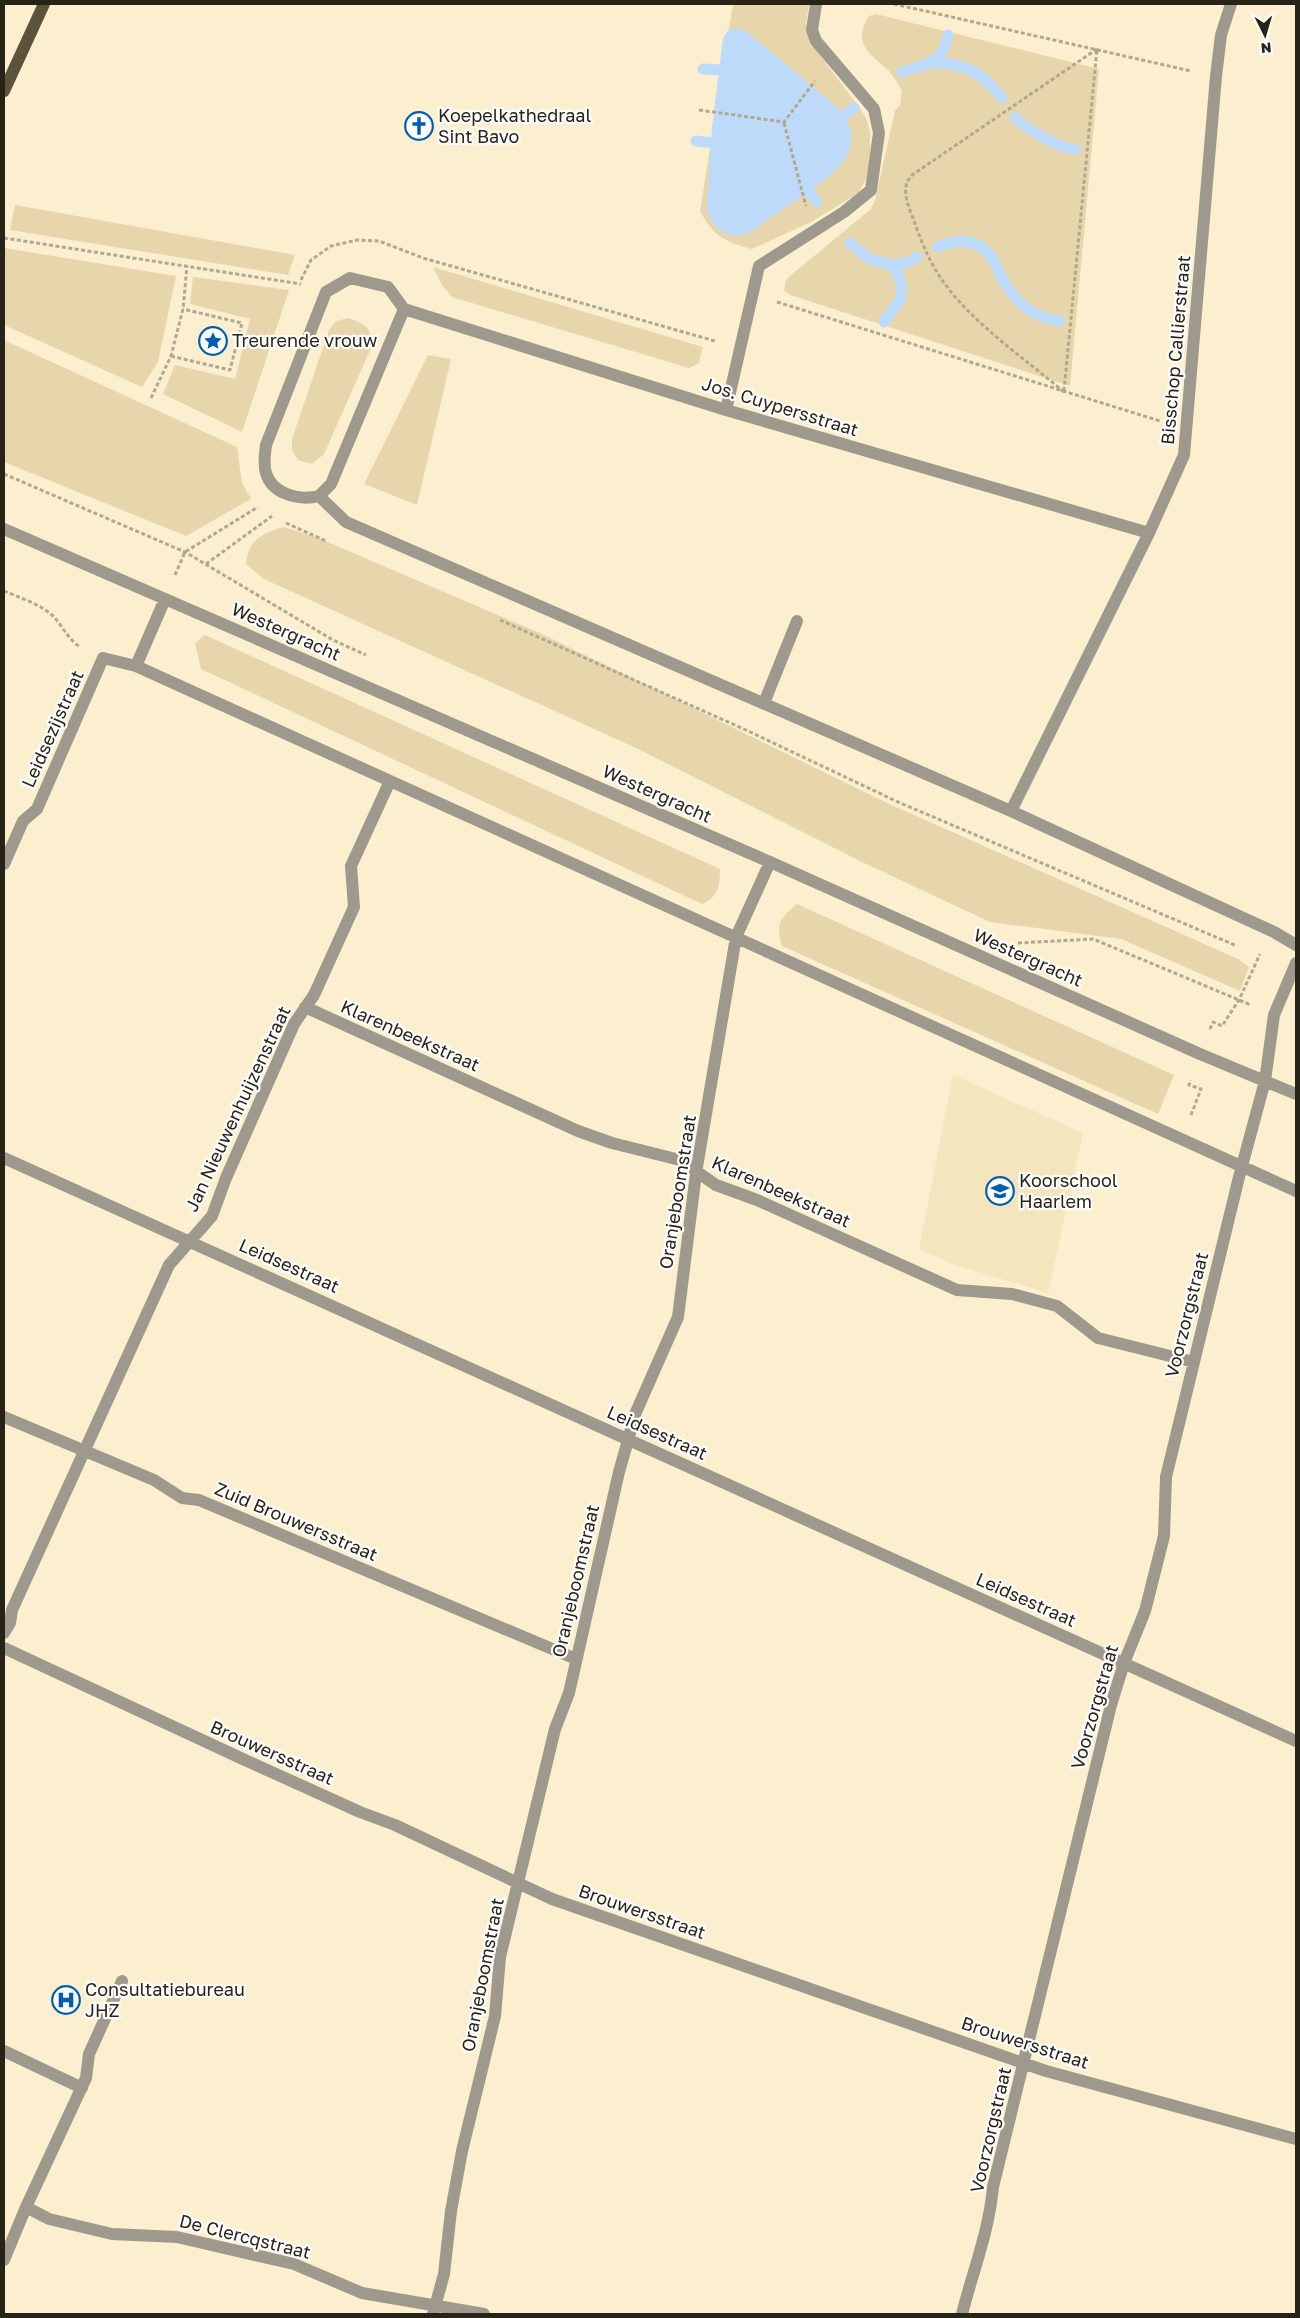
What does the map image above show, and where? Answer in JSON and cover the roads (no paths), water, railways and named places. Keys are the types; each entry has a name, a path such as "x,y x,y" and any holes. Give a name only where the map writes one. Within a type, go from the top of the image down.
{"main road":[{"path":"4,91 44,4"}],"street":[{"path":"726,410 759,266 858,202 871,190 879,133 874,110 864,95 816,42 812,30 816,4"},
{"name":"Bisschop Callierstraat","path":"1011,811 1149,533 1184,455 1185,428 1198,310 1216,76 1221,35 1231,4"},
{"path":"350,278 388,288 404,309 337,472 330,484 318,496 300,498 282,493 266,473 264,459 266,445 326,292 350,278"},
{"name":"Jos. Cuypersstraat","path":"404,309 726,410 1149,533"},
{"path":"318,496 346,522 1011,811 1274,932 1296,945"},
{"name":"Westergracht","path":"4,529 770,862 1200,1054 1296,1094"},
{"path":"165,599 136,666 1296,1190"},
{"path":"764,703 797,622"},
{"name":"Leidsezijstraat","path":"4,864 23,821 37,809 103,658 136,666"},
{"name":"Jan Nieuwenhuijzenstraat","path":"4,1633 10,1623 12,1610 169,1265 212,1216 294,1024 314,995 354,907 351,866 390,780"},
{"name":"Oranjeboomstraat","path":"434,2310 444,2274 451,2212 462,2151 495,2016 500,1957 555,1729 568,1693 636,1412 678,1317 696,1173 736,937 770,862"},
{"name":"Voorzorgstraat","path":"962,2314 975,2264 981,2253 991,2211 993,2187 1111,1705 1124,1663 1145,1611 1164,1536 1166,1477 1242,1166 1265,1081 1274,1015 1296,963"},
{"name":"Klarenbeekstraat","path":"305,1007 578,1131 612,1143 680,1160 696,1173 716,1185 757,1200 957,1290 1012,1294 1057,1306 1098,1338 1194,1362"},
{"name":"Leidsestraat","path":"4,1158 1296,1741"},
{"name":"Zuid Brouwersstraat","path":"4,1417 154,1480 182,1498 199,1500 576,1659"},
{"name":"Brouwersstraat","path":"4,1648 245,1760 360,1812 395,1825 552,1899 1024,2063 1296,2139"},
{"path":"4,2260 26,2207 82,2088 86,2078 89,2054 122,1981"},
{"path":"4,2050 82,2088"},
{"name":"De Clercqstraat","path":"26,2207 49,2219 112,2234 177,2237 294,2264 362,2293 434,2310 484,2314"}],"water":[{"path":"735,28 744,30 836,106 847,120 851,131 851,142 845,159 825,179 755,229 745,234 732,235 720,230 716,226 707,208 712,128 723,38 728,30"}],"waterway":[{"path":"902,72 925,64 937,57 946,45 948,35"},
{"path":"932,63 954,65 972,71 988,82 1002,98"},
{"path":"703,69 721,70"},
{"path":"844,115 854,108"},
{"path":"1015,117 1044,138 1062,146 1076,149"},
{"path":"696,141 714,143"},
{"path":"808,191 817,202"},
{"path":"937,247 961,241 976,244 994,261 1002,279 1019,301 1033,312 1059,321"},
{"path":"850,243 870,259 891,265 898,273 901,283 901,298 884,322"},
{"path":"891,265 905,263 917,257"}],"place":[{"name":"Koepelkathedraal Sint Bavo","path":"419,126"},
{"name":"Treurende vrouw","path":"213,341"},
{"name":"Koorschool Haarlem","path":"1000,1191"},
{"name":"Consultatiebureau JHZ","path":"66,2000"}]}
